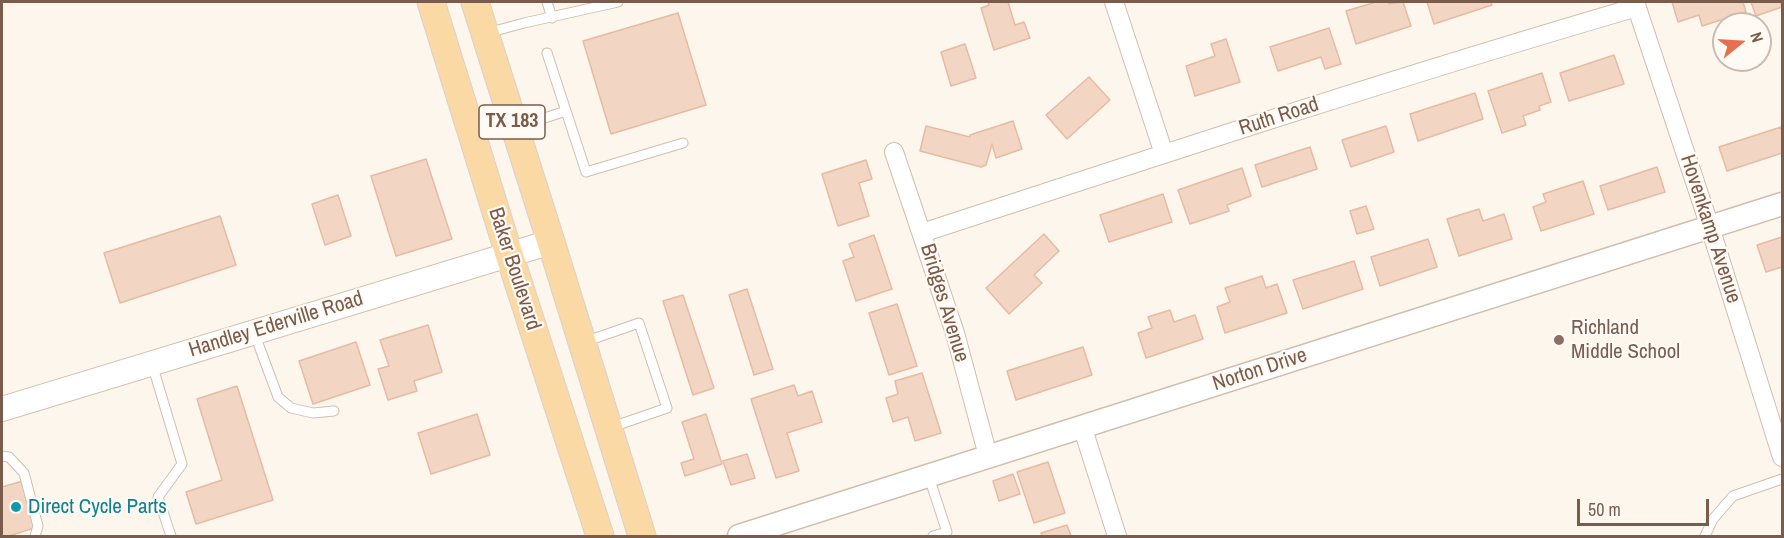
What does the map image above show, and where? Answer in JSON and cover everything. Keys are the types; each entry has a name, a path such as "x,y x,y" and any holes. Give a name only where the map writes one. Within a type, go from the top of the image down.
{"main road":[{"name":"Baker Boulevard","path":"431,2 600,537"},
{"name":"Baker Boulevard","path":"475,2 642,537"},
{"name":"Handley Ederville Road","path":"2,410 551,242"}],"street":[{"path":"1113,2 1164,154"},
{"name":"Ruth Road","path":"922,232 1636,4"},
{"name":"Hovenkamp Avenue","path":"1636,4 1710,227 1782,457"},
{"name":"Bridges Avenue","path":"894,152 955,333 988,456"},
{"name":"Norton Drive","path":"738,537 1782,204"},
{"path":"1082,426 1117,537"}],"lane":[{"path":"547,2 552,18"},
{"path":"485,34 618,2"},
{"path":"547,53 586,172 683,143"},
{"path":"514,128 566,111"},
{"path":"582,343 639,323 667,408 608,428"},
{"path":"254,332 278,397 291,408 313,413 334,411"},
{"path":"152,364 182,464 158,497 171,537"},
{"path":"2,456 9,457 24,473 38,526 35,537"},
{"path":"929,476 947,534 933,537"},
{"path":"1705,537 1713,519 1733,496 1782,480"}],"building":[{"path":"988,2 1008,2 1015,25 1024,22 1030,38 994,50 981,8 989,5"},
{"path":"1376,2 1388,2 1389,4 1403,2 1411,26 1356,44 1346,11"},
{"path":"1427,2 1491,2 1492,5 1434,24"},
{"path":"1672,2 1743,2 1746,12 1712,12 1712,23 1702,26 1699,15 1678,22"},
{"path":"1751,2 1780,2 1782,7 1768,12 1755,12"},
{"path":"678,13 706,105 611,134 583,41"},
{"path":"1329,28 1341,64 1325,69 1321,57 1278,71 1270,47"},
{"path":"1226,39 1240,82 1195,96 1186,66 1215,56 1211,44"},
{"path":"965,44 976,78 951,86 941,52"},
{"path":"1614,55 1624,84 1569,101 1560,73"},
{"path":"1542,73 1551,102 1539,106 1540,110 1523,116 1526,125 1502,133 1488,91"},
{"path":"1089,77 1110,100 1067,139 1046,115"},
{"path":"1475,93 1483,119 1418,141 1410,114"},
{"path":"1013,121 1022,149 996,158 992,144 986,165 981,167 920,151 926,126 970,137 970,135"},
{"path":"1386,126 1394,152 1351,167 1342,140"},
{"path":"1781,127 1782,153 1727,171 1719,147"},
{"path":"1310,147 1317,169 1262,187 1255,165"},
{"path":"426,159 452,239 396,256 371,176"},
{"path":"866,160 872,179 859,183 869,216 838,226 822,174"},
{"path":"1657,167 1665,192 1608,210 1600,186"},
{"path":"1242,168 1251,196 1227,205 1229,211 1190,224 1178,190"},
{"path":"1583,181 1594,214 1541,231 1533,207 1546,202 1543,194"},
{"path":"1163,194 1172,222 1109,242 1100,215"},
{"path":"338,195 351,236 325,245 312,204"},
{"path":"1366,206 1374,229 1357,234 1350,211"},
{"path":"1479,209 1483,221 1504,214 1512,239 1459,256 1447,219"},
{"path":"220,216 236,265 120,303 104,253"},
{"path":"1044,234 1059,251 1034,275 1042,283 1009,314 986,288"},
{"path":"874,235 892,289 856,301 843,261 854,257 849,244"},
{"path":"1782,237 1782,267 1766,272 1757,245"},
{"path":"1428,239 1437,267 1380,286 1371,257"},
{"path":"1354,261 1363,289 1303,309 1293,280"},
{"path":"1262,276 1266,288 1277,284 1287,313 1225,333 1217,307 1230,302 1225,288"},
{"path":"747,289 773,369 754,375 729,295"},
{"path":"683,295 714,388 693,395 663,301"},
{"path":"897,304 917,366 889,375 869,313"},
{"path":"1170,310 1174,322 1195,315 1203,339 1146,358 1138,333 1152,328 1148,317"},
{"path":"428,325 442,372 414,381 417,391 388,400 378,369 389,366 380,340"},
{"path":"356,342 370,385 313,404 299,361"},
{"path":"1083,347 1092,375 1016,400 1007,371"},
{"path":"922,373 941,433 915,441 908,417 893,422 886,398 898,394 895,381"},
{"path":"794,385 798,396 812,391 822,422 787,433 799,471 776,478 751,399"},
{"path":"237,386 273,500 196,524 186,492 222,480 197,399"},
{"path":"477,414 490,455 431,474 418,433"},
{"path":"706,414 722,464 685,476 681,463 694,459 682,422"},
{"path":"747,454 755,478 731,485 723,461"},
{"path":"1048,462 1065,513 1034,523 1017,472"},
{"path":"1013,474 1020,494 999,501 993,481"},
{"name":"Direct Cycle Parts","path":"23,481 37,527 2,536 2,487"},
{"path":"1067,525 1071,536 1042,536 1041,533"}],"place":[{"name":"Richland Middle School","path":"1559,340"},
{"name":"Direct Cycle Parts","path":"16,507"}]}
